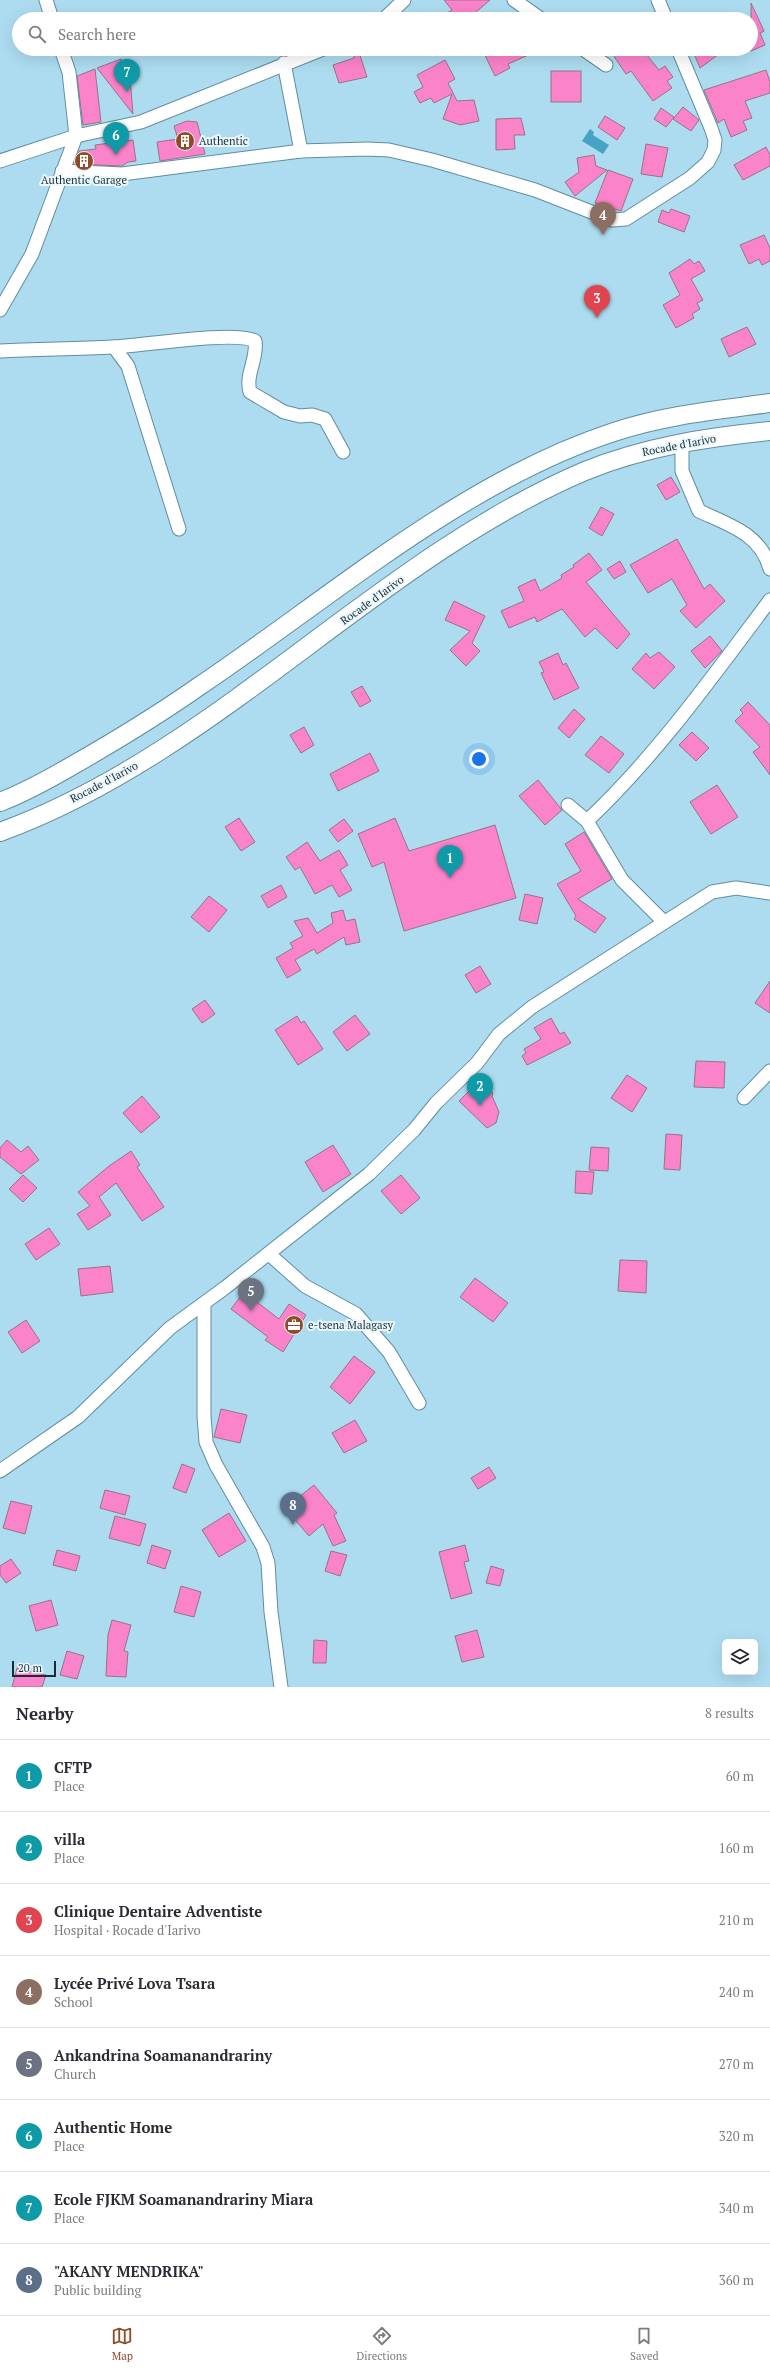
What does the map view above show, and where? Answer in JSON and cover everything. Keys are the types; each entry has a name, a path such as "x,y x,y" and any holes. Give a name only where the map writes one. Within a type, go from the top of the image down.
{"main road":[{"path":"0,802 57,775 109,745 172,705 434,522 525,469 614,431 665,418 770,403"},
{"name":"Rocade d'Iarivo","path":"0,832 66,803 138,764 227,705 436,553 519,503 586,471 646,450 730,435 770,431"}],"street":[{"path":"46,0 50,12"},
{"path":"391,12 404,0"},
{"path":"514,0 531,12"},
{"path":"658,0 663,12"},
{"path":"0,310 32,254 76,136 69,72 63,56"},
{"path":"0,161 76,136 141,122 304,56"},
{"path":"593,56 606,65"},
{"path":"62,172 122,174 301,151 367,148 410,154 535,190 612,220 626,219 690,178 708,162 714,150 715,140 711,128 681,56"},
{"path":"284,63 301,151"},
{"path":"0,350 114,347 210,338 249,338 255,341 256,348 248,378 250,392 284,412 300,416 312,415 325,419 343,452"},
{"path":"114,347 128,366 179,529"},
{"path":"682,443 682,472 699,511 747,534 766,555 770,569"},
{"path":"587,821 613,796 688,708 770,600"},
{"path":"568,805 587,821 622,880 663,921"},
{"path":"0,1471 78,1417 170,1328 269,1254 374,1169 414,1130 436,1103 477,1062 499,1034 532,1007 663,921 712,892 736,888 770,893"},
{"path":"744,1098 770,1071"},
{"path":"269,1254 305,1286 356,1314 389,1352 419,1403"},
{"path":"204,1304 204,1416 206,1442 216,1466 265,1552 268,1563 271,1612 281,1687"}],"water":[{"path":"590,129 594,132 593,135 609,145 603,154 582,141"}],"building":[{"path":"444,0 490,0 476,12 449,12 452,10"},
{"path":"751,3 755,12 751,12"},
{"path":"758,18 764,31 760,33 765,45 758,48"},
{"path":"354,56 360,56 367,77 339,83 333,65 354,58"},
{"path":"485,56 526,56 508,64 510,68 495,76"},
{"path":"614,56 648,56 659,70 665,66 673,77 667,81 672,88 653,101 631,71 626,74"},
{"path":"695,56 716,56 700,68"},
{"path":"121,59 130,78 133,114 97,68"},
{"path":"445,60 455,79 448,83 457,101 474,100 479,121 460,125 443,119 452,94 434,103 431,98 420,103 414,92 423,87 417,75"},
{"path":"95,69 101,122 83,125 77,76"},
{"path":"766,70 770,82 770,93 745,101 752,118 743,121 747,130 731,137 724,119 718,123 704,90"},
{"path":"551,71 581,71 581,102 551,102"},
{"path":"683,107 699,120 691,131 673,119"},
{"path":"661,108 674,117 666,127 654,119"},
{"path":"605,116 625,128 617,140 598,127"},
{"path":"521,118 525,135 514,135 515,149 496,150 496,119"},
{"name":"Authentic","path":"187,121 197,122 205,154 160,161 157,142 178,139 174,126"},
{"path":"133,140 136,161 128,162 122,166 74,164 79,151 96,149 95,145"},
{"path":"646,144 668,148 662,177 641,174"},
{"path":"766,147 770,155 770,166 743,180 734,165"},
{"path":"594,155 596,166 607,170 575,196 565,182 579,172 577,158"},
{"path":"608,170 633,179 621,211 595,203"},
{"path":"671,209 690,216 684,232 658,222 662,210 669,213"},
{"path":"764,235 770,248 770,261 762,265 759,259 749,264 740,245"},
{"path":"690,259 694,264 699,261 705,271 691,279 703,300 697,303 700,309 692,314 694,318 676,328 663,305 680,295 669,273"},
{"path":"747,327 756,344 729,357 721,339"},
{"path":"671,477 680,492 666,500 657,485"},
{"path":"601,507 614,514 602,536 589,528"},
{"path":"677,539 704,589 710,584 725,601 696,628 680,611 687,605 672,579 648,593 630,565"},
{"path":"589,553 602,570 586,582 630,634 617,649 595,628 585,637 562,609 537,622 535,617 509,628 501,611 524,601 518,587 535,579 540,591 562,578 561,575 574,567 573,565"},
{"path":"620,561 626,572 614,579 607,569"},
{"path":"454,601 485,616 472,643 480,651 466,666 450,650 470,631 445,620"},
{"path":"710,636 722,651 705,668 691,651"},
{"path":"659,652 675,667 654,689 632,669 646,653 650,658"},
{"path":"558,653 563,665 566,663 579,688 554,700 541,673 544,672 539,662"},
{"path":"362,686 371,701 360,707 351,692"},
{"path":"748,702 770,725 770,775 753,752 760,747 735,721 743,713 740,710"},
{"path":"574,709 585,719 569,738 558,728"},
{"path":"304,727 314,745 301,753 290,735"},
{"path":"692,732 709,748 696,761 679,745"},
{"path":"601,736 624,754 609,773 585,755"},
{"path":"370,753 379,771 338,791 330,774"},
{"path":"538,780 562,810 545,825 519,796"},
{"path":"717,785 738,817 711,834 690,802"},
{"path":"239,818 255,842 241,851 225,827"},
{"path":"395,818 409,851 495,825 516,898 404,931 384,862 372,867 358,834"},
{"path":"344,819 353,831 338,842 329,830"},
{"path":"584,832 612,879 578,899 606,918 595,933 574,919 576,916 557,884 581,871 565,844"},
{"path":"307,842 320,861 339,850 348,865 340,870 352,890 339,897 332,885 315,894 300,867 295,870 286,857"},
{"path":"281,885 287,897 268,908 261,896"},
{"path":"525,894 543,898 537,924 519,920"},
{"path":"209,896 227,910 209,932 191,917"},
{"path":"343,910 346,921 355,919 360,942 346,945 344,937 317,954 314,949 295,960 301,970 287,978 276,958 293,948 290,943 303,936 294,921 308,918 317,933 333,923 331,913"},
{"path":"480,966 491,984 476,993 465,975"},
{"path":"770,981 770,1013 755,1003"},
{"path":"205,1000 215,1014 202,1023 192,1009"},
{"path":"355,1015 370,1034 347,1051 333,1032"},
{"path":"297,1016 301,1023 304,1021 323,1049 298,1065 275,1030"},
{"path":"551,1018 560,1034 564,1032 571,1043 527,1065 522,1056 526,1053 524,1049 541,1039 534,1028"},
{"path":"696,1061 725,1062 724,1088 694,1087"},
{"path":"627,1075 647,1088 632,1112 611,1098"},
{"path":"479,1081 493,1093 492,1096 499,1112 496,1123 487,1128 459,1101"},
{"path":"142,1096 160,1117 141,1133 123,1113"},
{"path":"666,1134 682,1135 680,1170 664,1169"},
{"path":"7,1140 21,1152 28,1146 39,1160 21,1174 0,1157 0,1148"},
{"path":"333,1145 351,1174 323,1192 305,1162"},
{"path":"591,1147 609,1148 608,1171 589,1170"},
{"path":"131,1151 140,1165 137,1167 164,1207 142,1221 116,1183 99,1197 111,1215 88,1230 77,1214 90,1206 78,1192 109,1166"},
{"path":"576,1171 594,1172 592,1194 575,1193"},
{"path":"23,1175 37,1188 23,1202 9,1189"},
{"path":"401,1175 420,1198 401,1214 381,1191"},
{"path":"49,1228 60,1244 36,1260 25,1244"},
{"path":"620,1260 647,1261 646,1293 618,1291"},
{"path":"110,1266 113,1292 81,1296 78,1269"},
{"path":"475,1278 508,1303 493,1322 460,1297"},
{"path":"244,1292 279,1319 289,1304 306,1315 283,1352 265,1340 268,1337 231,1309"},
{"path":"26,1320 40,1341 22,1353 8,1332"},
{"path":"354,1356 375,1372 350,1404 330,1387"},
{"path":"221,1409 247,1415 240,1443 214,1437"},
{"path":"355,1420 367,1441 344,1453 332,1433"},
{"path":"182,1464 195,1469 186,1493 173,1488"},
{"path":"489,1467 496,1478 478,1489 471,1478"},
{"path":"314,1485 337,1513 334,1515 346,1541 333,1546 323,1524 309,1536 285,1508"},
{"path":"105,1490 130,1496 125,1515 100,1508"},
{"path":"11,1501 32,1506 25,1534 3,1528"},
{"path":"229,1513 246,1541 219,1557 202,1530"},
{"path":"115,1516 146,1524 140,1546 109,1538"},
{"path":"152,1545 171,1551 165,1569 147,1563"},
{"path":"465,1545 469,1561 464,1562 472,1593 451,1599 439,1552"},
{"path":"57,1550 80,1556 76,1571 53,1565"},
{"path":"331,1551 347,1555 340,1576 325,1571"},
{"path":"11,1559 21,1573 6,1583 0,1575 0,1566"},
{"path":"491,1566 504,1570 500,1586 486,1583"},
{"path":"181,1586 201,1592 194,1617 174,1612"},
{"path":"51,1600 58,1625 36,1631 29,1606"},
{"path":"112,1620 131,1625 124,1651 128,1652 126,1677 106,1676 108,1635"},
{"path":"477,1630 484,1657 462,1662 455,1636"},
{"path":"314,1640 327,1641 326,1663 313,1663"},
{"path":"67,1651 84,1656 77,1679 60,1675"},
{"path":"17,1668 46,1675 42,1687 12,1687"}],"place":[{"name":"Ecole FJKM Soamanandrariny Miara","path":"127,92"},
{"name":"Authentic","path":"185,141"},
{"name":"Authentic Home","path":"116,155"},
{"name":"Authentic Garage","path":"84,161"},
{"name":"Lycée Privé Lova Tsara","path":"603,235"},
{"name":"Clinique Dentaire Adventiste","path":"597,318"},
{"name":"CFTP","path":"450,878"},
{"name":"villa","path":"480,1106"},
{"name":"Ankandrina Soamanandrariny","path":"251,1311"},
{"name":"e-tsena Malagasy","path":"294,1325"},
{"name":"\"AKANY MENDRIKA\"","path":"293,1525"}]}
